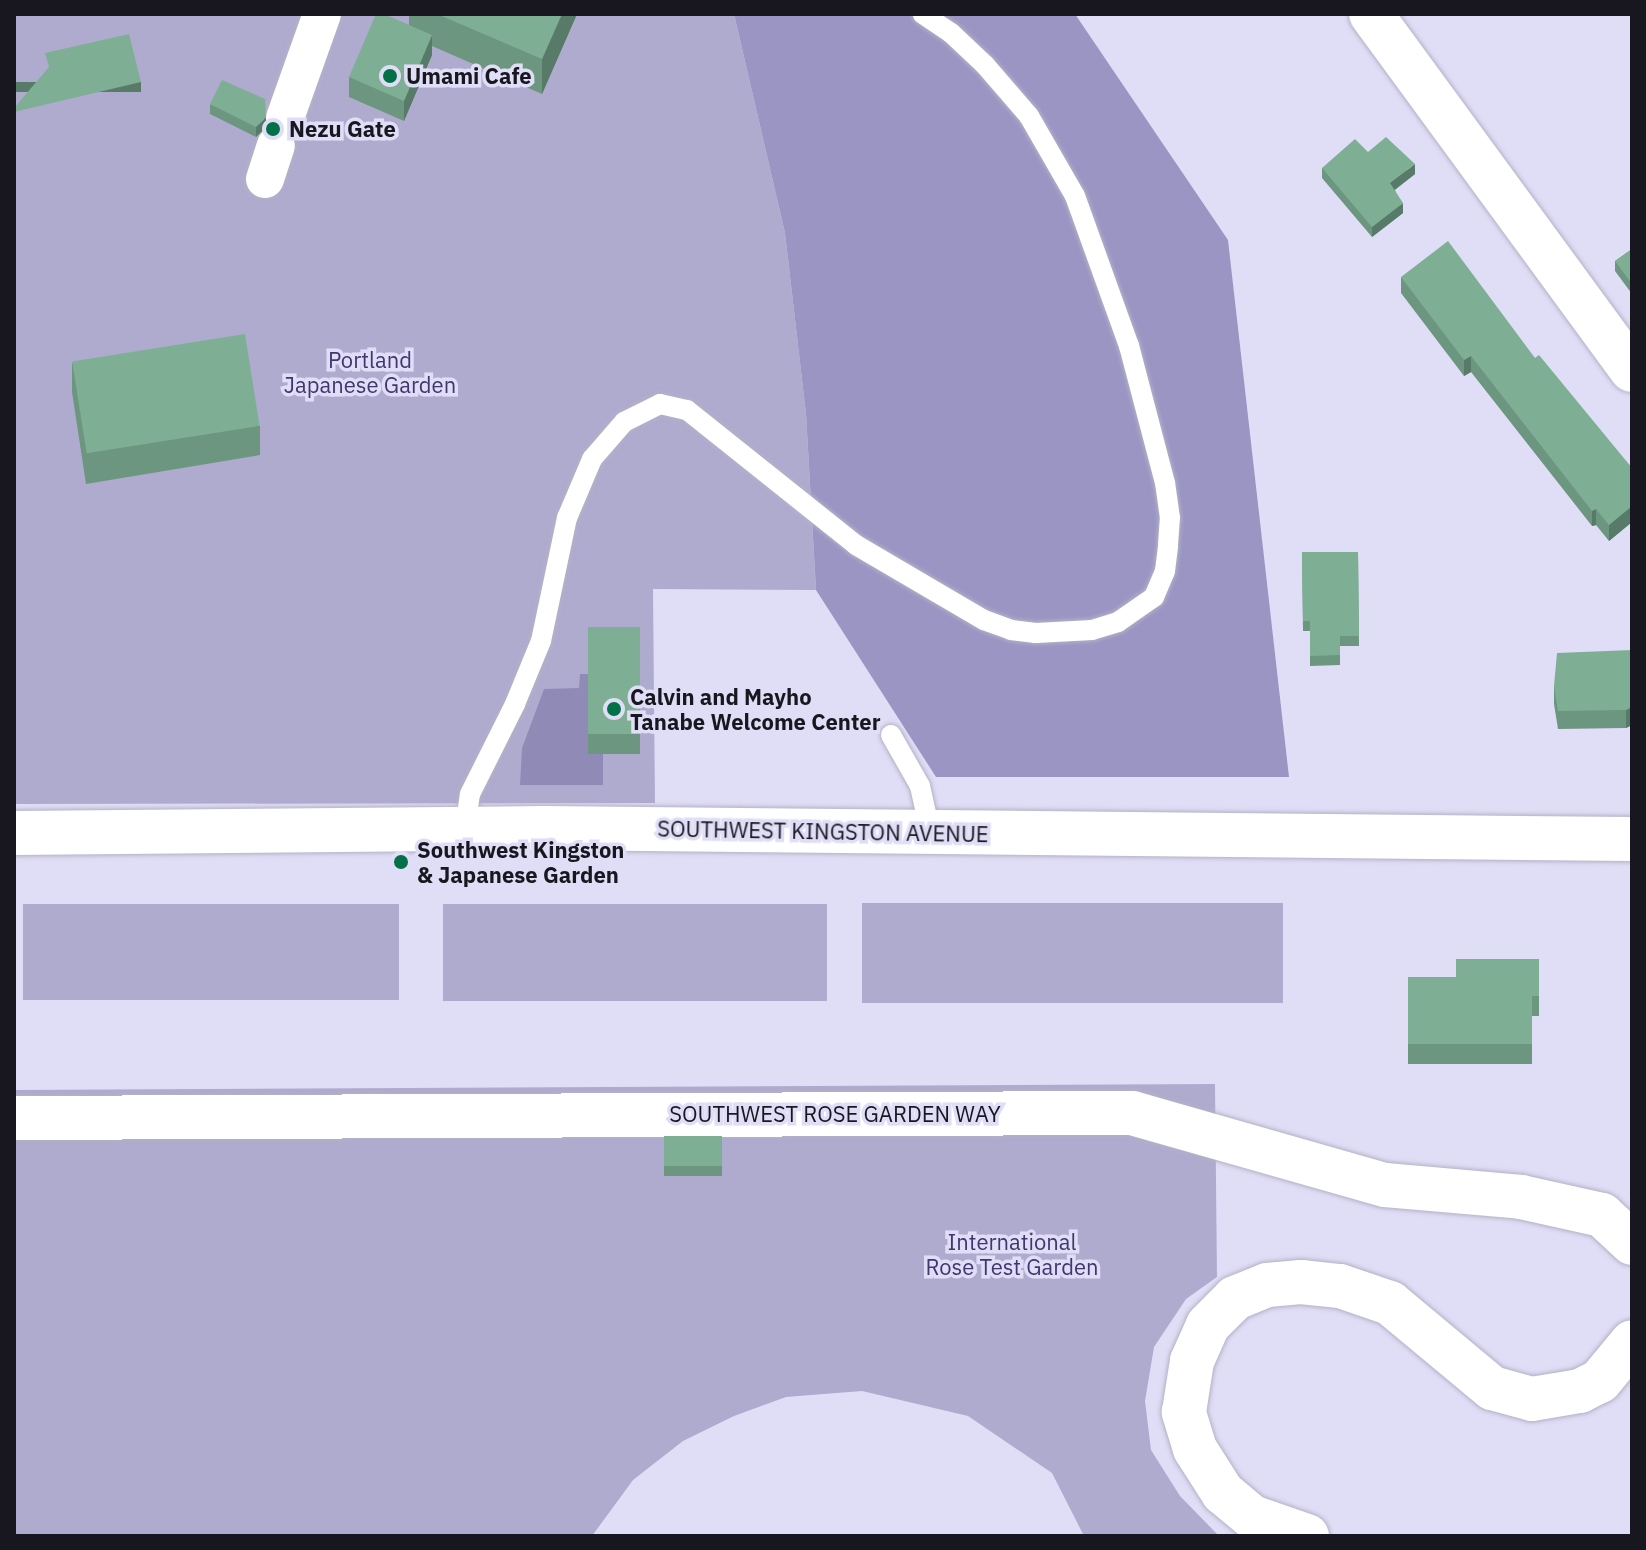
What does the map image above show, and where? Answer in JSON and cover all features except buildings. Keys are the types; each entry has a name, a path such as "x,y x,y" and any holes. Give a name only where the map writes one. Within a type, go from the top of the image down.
{"street":[{"path":"275,148 322,14"},
{"path":"1371,14 1631,367"},
{"name":"SOUTHWEST KINGSTON AVENUE","path":"14,833 465,829 1632,839"},
{"name":"SOUTHWEST ROSE GARDEN WAY","path":"14,1118 1132,1113 1385,1185 1521,1197 1602,1215 1632,1243"},
{"path":"1307,1536 1252,1517 1223,1493 1195,1449 1184,1412 1192,1361 1208,1325 1235,1298 1267,1285 1301,1282 1340,1286 1390,1303 1492,1388 1532,1399 1580,1391 1600,1381 1632,1342"}],"lane":[{"path":"465,829 470,794 515,704 541,641 567,518 592,459 624,422 660,404 687,410 856,545 984,620 1011,630 1036,633 1092,630 1118,622 1154,597 1165,571 1168,545 1170,518 1165,483 1129,346 1075,196 1052,150 1008,90 951,33 923,14"},
{"path":"891,735 920,786 930,831"}],"green space":[{"name":"Portland Japanese Garden","path":"14,14 734,14 785,233 806,414 816,590 653,589 655,803 14,804"},
{"path":"862,903 1283,903 1283,1003 862,1003"},
{"path":"23,904 399,904 399,1000 23,1000"},
{"path":"443,904 827,904 827,1001 443,1001"},
{"name":"International Rose Test Garden","path":"1215,1084 1217,1277 1186,1299 1154,1347 1145,1401 1151,1450 1180,1496 1219,1536 1084,1536 1052,1473 968,1416 862,1391 786,1397 734,1416 683,1441 633,1480 592,1536 14,1536 14,1090"}],"shaded area":[{"path":"734,14 1075,14 1228,240 1289,777 936,777 816,590 806,414 785,233"},
{"path":"580,674 588,674 588,753 603,754 603,785 520,785 522,748 544,689 579,688"}],"place":[{"name":"Umami Cafe","path":"390,76"},
{"name":"Nezu Gate","path":"273,129"},
{"name":"Calvin and Mayho Tanabe Welcome Center","path":"614,709"},
{"name":"Southwest Kingston & Japanese Garden","path":"401,862"}]}
